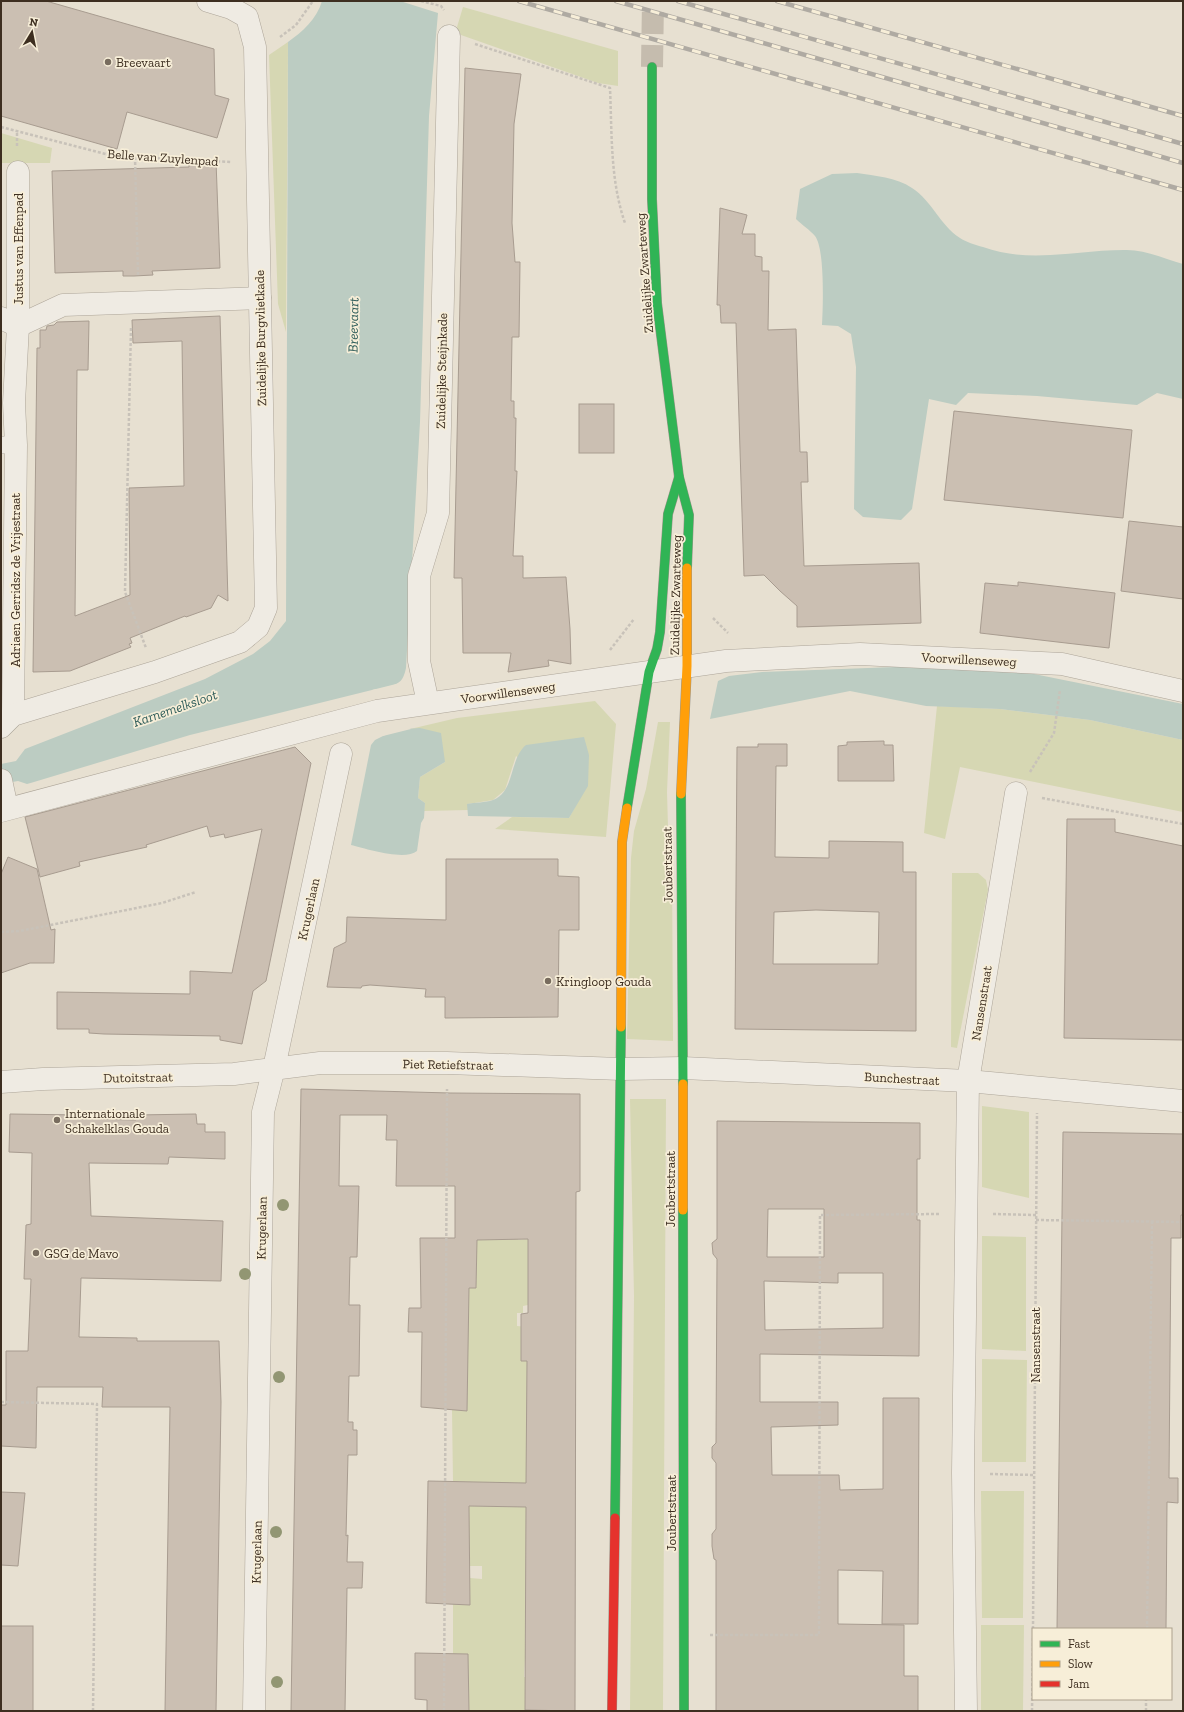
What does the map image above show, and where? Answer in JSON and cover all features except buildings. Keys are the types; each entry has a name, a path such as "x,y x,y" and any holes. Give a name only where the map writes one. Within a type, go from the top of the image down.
{"main road":[{"name":"Zuidelijke Zwarteweg","path":"652,67 652,199 657,303 679,477 689,515 686,611 687,666"},
{"name":"Zuidelijke Zwarteweg","path":"649,672 657,648 660,632 668,514 679,477"},
{"name":"Joubertstraat","path":"684,1711 683,1068 680,821 687,666"},
{"path":"612,1711 621,1069 622,842 649,672"}],"street":[{"name":"Zuidelijke Burgvlietkade","path":"155,672 240,642 258,627 266,608 256,163 255,47 247,17 231,8 208,1"},
{"name":"Zuidelijke Steijnkade","path":"428,703 419,661 418,576 438,513 449,36"},
{"name":"Justus van Effenpad","path":"9,322 18,172"},
{"path":"9,322 62,305 260,298"},
{"name":"Adriaen Gerridsz de Vrijestraat","path":"7,721 8,445 14,403 9,322"},
{"name":"Voorwillenseweg","path":"4,809 377,710 687,666 751,659 860,654 1062,664 1183,691"},
{"path":"7,721 155,672"},
{"name":"Krugerlaan","path":"254,1711 263,1112 274,1068 341,754"},
{"path":"2,783 4,809"},
{"name":"Nansenstraat","path":"966,1711 963,1473 968,1081 1016,794"},
{"name":"Piet Retiefstraat","path":"274,1068 320,1063 447,1063 621,1069"},
{"name":"Dutoitstraat","path":"1,1082 43,1079 234,1074 274,1068"},
{"name":"Bunchestraat","path":"621,1069 683,1068 968,1081 1037,1086 1183,1101"}],"path":[{"path":"255,47 278,38 296,25 313,1"},
{"path":"421,1 441,6"},
{"path":"449,36 610,88 614,176 618,204 624,223"},
{"name":"Belle van Zuylenpad","path":"1,128 113,156 256,163"},
{"path":"135,157 138,276 131,303 125,592 155,672"},
{"path":"588,680 638,613"},
{"path":"711,616 751,659"},
{"path":"1060,688 1054,733 1016,794 1183,824"},
{"path":"1,932 20,931 162,903 196,892"},
{"path":"444,1711 447,1063"},
{"name":"Nansenstraat","path":"1033,1628 1037,1086"},
{"path":"684,1635 819,1636 820,1215 1036,1215"},
{"path":"1036,1220 1183,1222"},
{"path":"1147,1628 1152,1221"},
{"path":"1,1402 97,1404 93,1711"},
{"path":"963,1473 1034,1475"},
{"path":"1032,1700 1032,1711"},
{"path":"1146,1700 1146,1711"}],"green space":[{"path":"463,7 618,51 618,86 598,83 461,35 457,27"},
{"path":"288,42 286,332 278,304 269,55"},
{"path":"1,133 52,148 50,163 1,163"},
{"path":"595,701 616,724 606,837 495,829 512,817 569,818 575,807 516,756 505,790 493,800 468,804 468,810 424,811 425,803 418,798 420,777 445,762 406,730 457,718"},
{"path":"937,706 1000,709 1090,720 1183,740 1183,812 960,767 945,839 924,833"},
{"path":"658,722 670,722 667,792 668,827 672,859 673,1041 627,1039 631,858 634,831 646,789"},
{"path":"952,873 978,873 986,880 988,890 957,1048 951,1047"},
{"path":"523,1093 541,1093 540,1167 519,1226 518,1240 528,1239 528,1305 523,1306 523,1313 517,1313 517,1326 528,1327 521,1337 521,1361 528,1361 527,1410 535,1594 525,1594 525,1644 530,1644 535,1659 525,1659 524,1677 535,1677 532,1711 469,1711 468,1654 453,1654 453,1604 470,1605 470,1578 482,1579 482,1566 470,1566 470,1554 453,1553 454,1530 469,1529 469,1506 484,1506 453,1482 452,1410 468,1288 476,1288 476,1273 469,1259 455,1191 450,1131 522,1120"},
{"path":"630,1099 666,1099 663,1711 630,1711 634,1296"},
{"path":"982,1106 1029,1112 1029,1198 982,1187"},
{"path":"982,1236 1026,1237 1026,1351 982,1349"},
{"path":"982,1359 1027,1360 1026,1462 982,1462"},
{"path":"981,1491 1024,1491 1023,1618 982,1618"},
{"path":"981,1625 1024,1625 1023,1711 981,1711"}],"water":[{"name":"Karnemelksloot","path":"322,1 400,1 438,13 429,116 420,422 406,668 402,679 394,685 406,729 420,728 441,733 445,762 420,777 418,798 425,803 424,818 421,823 417,851 404,855 395,855 351,845 371,745 375,740 387,734 376,689 190,735 27,784 18,781 1,784 1,764 16,761 25,749 205,679 253,654 270,641 286,621 288,42 299,34 313,19 320,8"},
{"path":"857,173 899,181 906,184 925,199 953,233 965,241 1000,252 1018,255 1053,255 1132,250 1183,264 1183,399 1157,393 1137,405 1037,396 968,393 956,405 929,399 912,509 901,520 863,517 854,509 856,367 851,334 838,326 822,325 823,279 818,243 815,236 796,219 800,189 832,174"},
{"path":"921,666 1024,672 1183,704 1183,740 1090,720 1000,709 926,706 850,691 710,719 718,681 729,676 762,672"},
{"path":"584,737 589,755 588,786 569,818 468,816 467,804 493,800 500,796 505,790 509,783 517,758 526,745"}],"pier":[{"path":"400,683 400,685 396,686 408,727 411,729 383,736 385,733 374,691 372,692 372,690"}],"tunnel":[{"path":"652,67 653,1"}],"railway":[{"path":"519,1 1183,190"},
{"path":"616,1 1183,163"},
{"path":"678,1 1183,144"},
{"path":"777,1 1183,116"}],"traffic: fast":[{"path":"652,67 652,199 657,303 679,477 689,515 687,568"},
{"path":"627,808 649,672 657,649 660,632 668,514 679,477"},
{"path":"681,794 683,1084"},
{"path":"615,1518 621,1027"},
{"path":"683,1210 684,1711"}],"traffic: slow":[{"path":"681,794 687,666 687,568"},
{"path":"621,1027 622,842 627,808"},
{"path":"683,1084 683,1210"}],"traffic: jam":[{"path":"612,1711 615,1518"}],"place":[{"name":"Breevaart","path":"108,62"},
{"name":"Kringloop Gouda","path":"548,981"},
{"name":"Internationale Schakelklas Gouda","path":"57,1120"},
{"name":"GSG de Mavo","path":"36,1253"}]}
